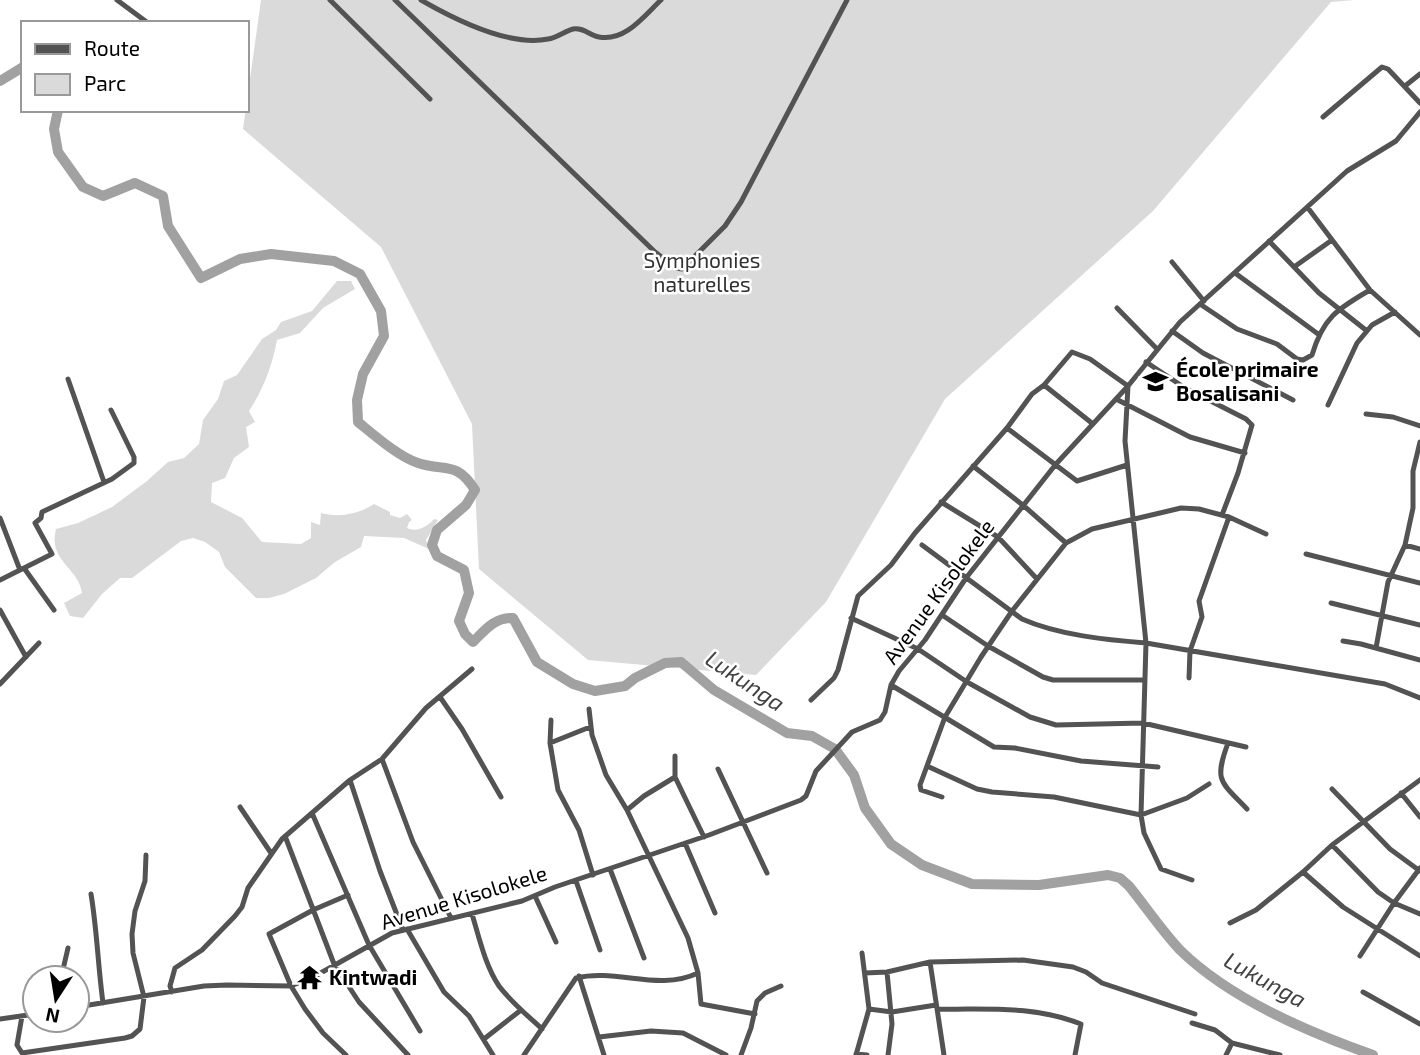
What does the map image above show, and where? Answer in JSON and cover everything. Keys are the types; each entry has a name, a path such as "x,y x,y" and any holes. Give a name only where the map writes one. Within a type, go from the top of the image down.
{"street":[{"path":"117,0 145,21"},
{"path":"330,0 430,99"},
{"path":"395,0 655,252 682,269 724,226 741,202 848,0"},
{"path":"421,0 482,30 538,40 579,29 596,36 614,37 630,29 661,0"},
{"path":"1323,117 1382,67 1388,69 1420,103"},
{"path":"1405,86 1420,74"},
{"name":"Avenue Kisolokele","path":"91,1005 227,985 291,986 405,929 535,896 704,837 806,796 816,771 835,749 852,732 880,720 885,712 891,685 899,671 918,649 967,578 1056,464 1128,386 1172,331 1347,171 1396,141 1420,112"},
{"path":"1308,208 1370,290 1420,335"},
{"path":"1294,267 1332,240"},
{"path":"1269,241 1319,293 1367,331"},
{"path":"1172,262 1202,303 1237,328 1277,344 1297,359 1303,360 1312,355 1323,326 1340,309 1370,290"},
{"path":"1235,273 1318,334"},
{"path":"1117,308 1157,349"},
{"path":"1328,405 1357,343 1371,326 1395,312"},
{"path":"1172,331 1203,353 1293,400"},
{"path":"811,700 834,678 838,670 858,596 891,565 941,502 1007,428 1032,394 1044,385 1072,352 1090,359 1128,386 1125,441 1146,643 1141,815 1144,833 1161,869 1192,880"},
{"path":"1146,362 1185,388 1250,420 1251,430 1245,453 1199,601 1202,617 1190,651 1189,678"},
{"path":"68,379 104,482"},
{"path":"1044,385 1093,425"},
{"path":"1116,399 1191,437 1245,453"},
{"path":"0,580 52,554 35,523 41,518 42,512 112,480 135,461 111,410"},
{"path":"1366,414 1392,417 1420,426"},
{"path":"1007,428 1077,481 1127,465"},
{"path":"1376,648 1388,582 1405,545 1413,508 1413,471 1420,442"},
{"path":"973,466 1024,506 1066,544"},
{"path":"1413,471 1420,472"},
{"path":"941,502 998,537 1037,579"},
{"path":"942,797 920,788 945,717 1012,611 1066,544 1092,529 1181,508 1199,509 1226,516 1266,534"},
{"path":"1413,508 1420,510"},
{"path":"0,518 22,569 54,610"},
{"path":"922,545 1012,611 1035,624 1110,640 1146,643 1385,684 1420,698"},
{"path":"1405,545 1420,549"},
{"path":"1306,554 1420,583"},
{"path":"1331,603 1420,625"},
{"path":"0,610 26,657"},
{"path":"942,615 988,646 1043,677 1053,680 1144,680"},
{"path":"851,618 918,649 967,682 1030,717 1056,725 1143,723 1246,747"},
{"path":"1343,641 1420,660"},
{"path":"0,684 39,643"},
{"path":"172,992 170,986 175,968 202,950 235,916 242,907 248,888 285,836 350,780 382,759 426,708 472,669"},
{"path":"891,685 994,747 1015,748 1081,761 1158,767"},
{"path":"440,697 462,729 501,797"},
{"path":"589,709 590,727 610,784 627,810 688,938 698,973 701,1004 755,1014"},
{"path":"551,720 550,743 558,790 579,830 593,874"},
{"path":"550,743 590,727"},
{"path":"1228,743 1220,765 1220,775 1228,789 1247,808"},
{"path":"675,756 675,777 704,837"},
{"path":"382,759 413,842 451,918"},
{"path":"927,766 977,789 1054,797 1141,815 1187,798 1209,784"},
{"path":"718,769 767,873"},
{"path":"627,810 675,777"},
{"path":"350,780 380,871 405,929 444,992 469,1016 493,1055"},
{"path":"1230,923 1256,909 1332,845 1420,780"},
{"path":"1332,789 1390,849 1419,870 1360,956"},
{"path":"1401,793 1420,817"},
{"path":"240,807 271,853"},
{"path":"312,813 369,945 420,1031"},
{"path":"285,836 334,964 359,1002 408,1055"},
{"path":"685,844 715,913"},
{"path":"1332,845 1378,892 1394,903 1420,914"},
{"path":"21,1022 18,1050 28,1053 125,1038 140,1029 144,997 133,953 132,934 135,911 145,881 146,855"},
{"path":"610,869 644,958"},
{"path":"1303,872 1343,907 1420,956"},
{"path":"576,881 600,950"},
{"path":"91,894 98,932 98,967 103,1003"},
{"path":"346,1055 313,1022 291,986 269,934 348,895"},
{"path":"535,896 556,942"},
{"path":"472,914 495,978 521,1010 542,1028"},
{"path":"64,964 68,948"},
{"path":"862,953 869,1009 856,1055 867,1055"},
{"path":"865,973 887,972 930,962 1023,960 1073,967 1102,983 1195,1014"},
{"path":"930,962 944,1055"},
{"path":"887,972 892,1012 888,1055"},
{"path":"524,1055 579,976 667,981 698,973"},
{"path":"579,976 604,1055"},
{"path":"741,1055 759,997 781,986"},
{"path":"1363,992 1420,1024"},
{"path":"869,1009 892,1012 937,1007 1035,1010 1081,1024 1075,1055"},
{"path":"484,1039 521,1010"},
{"path":"0,1019 21,1016"},
{"path":"1192,1023 1215,1030 1232,1043 1280,1055"},
{"path":"599,1037 652,1031 683,1033 726,1055"},
{"path":"1226,1055 1232,1043"}],"green space":[{"name":"Symphonies naturelles","path":"261,0 1354,0 1331,2 1153,211 945,399 826,602 756,675 588,660 479,569 472,424 381,247 243,129 245,112 248,112 248,93"},
{"path":"337,281 351,281 355,289 323,308 300,333 277,340 267,377 249,411 255,422 246,427 249,447 234,458 225,478 212,483 211,502 242,518 262,542 301,544 311,538 311,522 320,525 321,513 349,514 374,504 390,512 390,515 400,518 407,514 412,520 407,528 415,530 434,519 438,520 426,540 429,549 404,538 364,536 361,547 335,562 316,578 284,594 256,598 225,567 219,552 205,542 193,538 181,541 132,578 120,578 102,594 83,618 70,616 64,603 82,593 75,576 56,549 56,529 78,523 112,507 168,462 184,458 199,444 203,420 218,399 224,381 237,375 262,339 276,330 281,322 312,311"}],"waterway":[{"name":"Lukunga","path":"0,81 21,68"},
{"name":"Lukunga","path":"58,112 54,129 58,152 83,187 103,196 135,183 163,196 168,226 201,278 240,259 271,254 334,261 360,274 381,311 384,336 363,374 357,400 358,422 403,456 427,466 450,469 462,474 475,490 466,505 437,530 432,545 437,556 464,570 469,593 459,621 465,634 473,642 496,622 513,618 537,662 573,684 595,691 625,686 665,663 681,662 714,690 787,733 812,736 835,749 854,775 865,808 891,844 922,865 972,884 1039,885 1108,875 1120,878 1180,950 1222,984 1297,1025 1373,1055"}],"place":[{"name":"École primaire Bosalisani","path":"1156,382"},
{"name":"Kintwadi","path":"309,978"}]}
